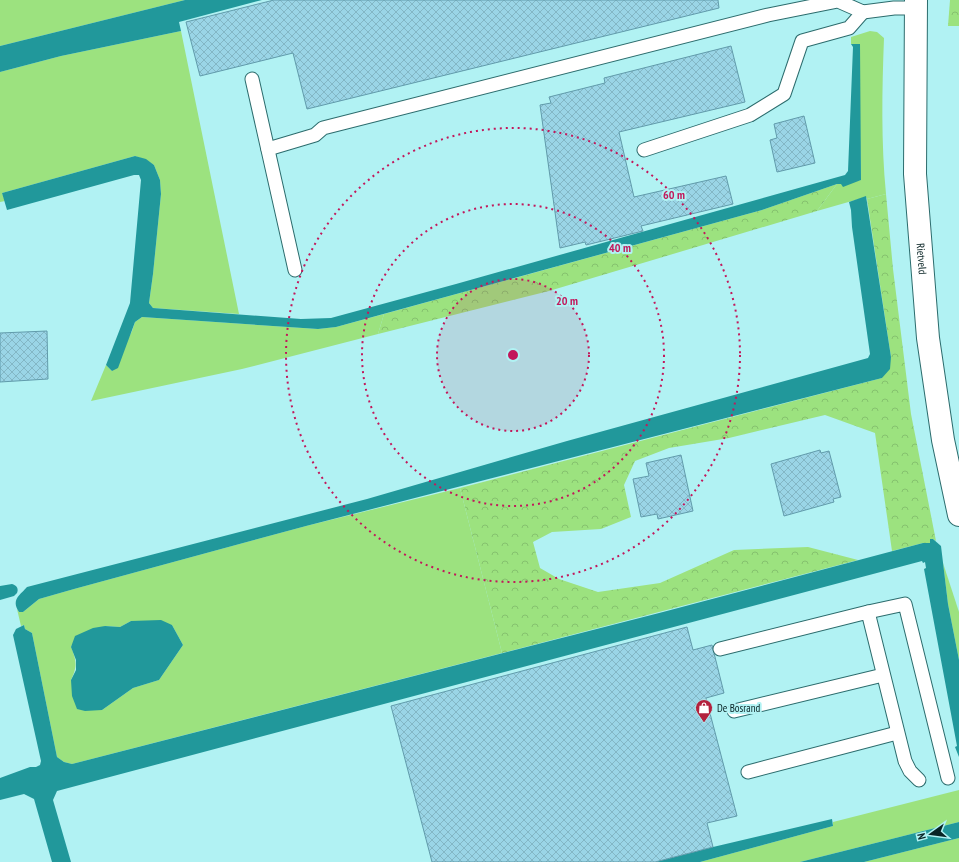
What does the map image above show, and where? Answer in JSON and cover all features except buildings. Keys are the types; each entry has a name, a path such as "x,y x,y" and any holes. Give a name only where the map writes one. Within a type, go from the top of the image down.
{"main road":[{"name":"Rietveld","path":"915,4 915,174 928,338 943,440 959,515"}],"lane":[{"path":"268,149 315,135 323,128 768,15 838,1 863,12 915,4"},
{"path":"644,150 750,114 784,94 802,41 849,28 863,12"},
{"path":"252,79 295,270"},
{"path":"720,648 905,604 948,778"},
{"path":"868,612 905,761 910,771 919,780"},
{"path":"734,711 883,674"},
{"path":"748,772 897,733"}],"green space":[{"path":"0,0 185,0 0,46"},
{"path":"950,0 959,0 959,26 948,26"},
{"path":"181,31 239,314 153,308 149,303 161,194 160,180 154,165 146,160 135,156 2,193 5,201 0,202 0,72 61,56"},
{"path":"870,31 877,32 884,38 882,116 886,194 867,199 866,197 817,211 837,184 861,180 857,44 851,44 851,37"},
{"path":"837,184 817,211 549,291 378,334 384,314 762,210"},
{"path":"886,194 893,269 911,414 936,541 930,539 931,543 923,543 892,551 875,433 825,415 729,438 669,448 635,461 624,485 631,517 601,529 552,532 533,542 540,568 559,579 598,592 660,583 734,550 808,547 858,560 502,653 460,488 882,378 891,357 867,199"},
{"path":"384,314 378,334 242,369 91,401 106,365 112,371 135,322 142,317 318,329 336,327"},
{"path":"460,488 502,653 72,764 64,762 57,757 32,633 25,629 24,625 21,626 17,609 19,612 23,612 39,599 306,526","holes":["131,621 172,625 183,645 159,680 133,688 102,710 71,680 76,663 71,646 105,626 120,627"]},
{"path":"943,563 959,612 959,660 948,604"},
{"path":"959,790 959,822 800,862 700,862 833,826 833,822"},
{"path":"959,838 959,862 864,862"}],"water":[{"path":"185,0 262,0 179,22 181,31 61,56 0,72 0,46"},
{"path":"851,44 860,44 861,180 843,187 841,184 837,184 762,210 336,327 318,329 142,317 135,322 118,368 112,371 106,365 130,303 141,180 139,175 134,175 7,210 2,193 135,156 146,159 154,165 160,180 161,194 149,303 153,308 301,319 331,318 845,175 848,171 853,47"},
{"path":"866,196 891,357 890,369 882,378 306,526 74,589 39,599 23,612 19,612 17,608 17,598 27,587 367,499 567,441 868,358 870,354 849,202"},
{"path":"930,539 933,539 941,546 948,604 959,660 959,757 955,747 957,746 924,569 926,568 925,562 923,563 922,561 57,791 53,800 71,862 52,862 34,799 24,794 0,800 0,778 30,767 36,767 40,765 41,761 13,635 16,629 24,625 25,629 32,633 57,757 64,762 72,764 663,612 923,543 930,543"},
{"path":"12,584 17,587 17,593 14,596 0,600 0,586"},
{"path":"161,620 172,625 183,645 159,680 133,688 102,710 85,711 77,709 72,696 71,680 76,670 76,660 71,647 75,636 93,628 105,626 120,627 131,621"},
{"path":"832,819 833,826 700,862 655,862 713,847"},
{"path":"959,822 959,838 864,862 800,862"}],"place":[{"name":"De Bosrand","path":"704,723"}]}
